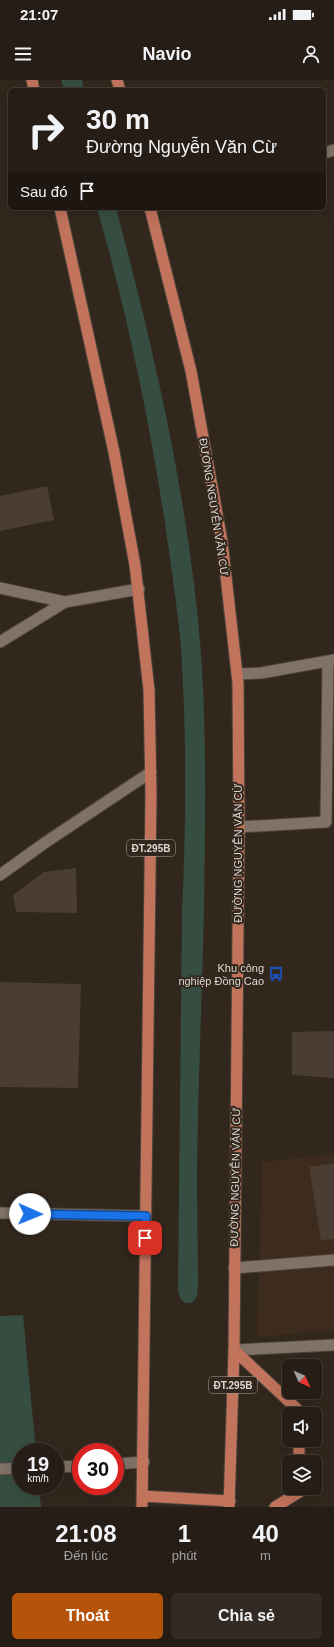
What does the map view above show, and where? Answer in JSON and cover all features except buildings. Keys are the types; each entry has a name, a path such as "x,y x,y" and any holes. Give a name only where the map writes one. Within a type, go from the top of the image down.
{"main road":[{"name":"ĐT.295B","path":"60,210 114,452 139,589 149,690 151,772 144,1462 142,1502"},
{"name":"ĐƯỜNG NGUYỄN VĂN CỪ","path":"151,210 191,371 222,541 238,684 239,827 234,1350 230,1504"},
{"path":"234,1350 295,1407"},
{"path":"275,1507 294,1495"},
{"path":"142,1502 230,1504"}],"street":[{"path":"0,588 65,602"},
{"path":"0,642 65,602 139,589"},
{"path":"237,674 261,673 331,661 326,822 239,827"},
{"path":"0,875 151,772"},
{"path":"0,1213 146,1216"},
{"path":"234,1268 334,1260"},
{"path":"234,1350 334,1345"},
{"path":"124,1463 144,1462"},
{"path":"0,1469 12,1468"}],"shaded area":[{"path":"334,1154 334,1330 257,1337 262,1162"}],"green space":[{"path":"61,80 82,80 84,88 63,88"},
{"path":"98,210 117,210 157,373 169,429 188,540 196,597 201,653 205,749 205,814 197,1172 198,1287 197,1296 193,1302 189,1303 182,1300 179,1295 178,1288 185,780 181,648 177,606 154,454 129,331"},
{"path":"23,1315 35,1443 12,1443 12,1495 40,1495 41,1507 0,1507 0,1316"}],"place":[{"name":"Khu công nghiệp Đồng Cao","path":"276,974"}],"route":[{"path":"30,1214 146,1216 145,1238"}]}
